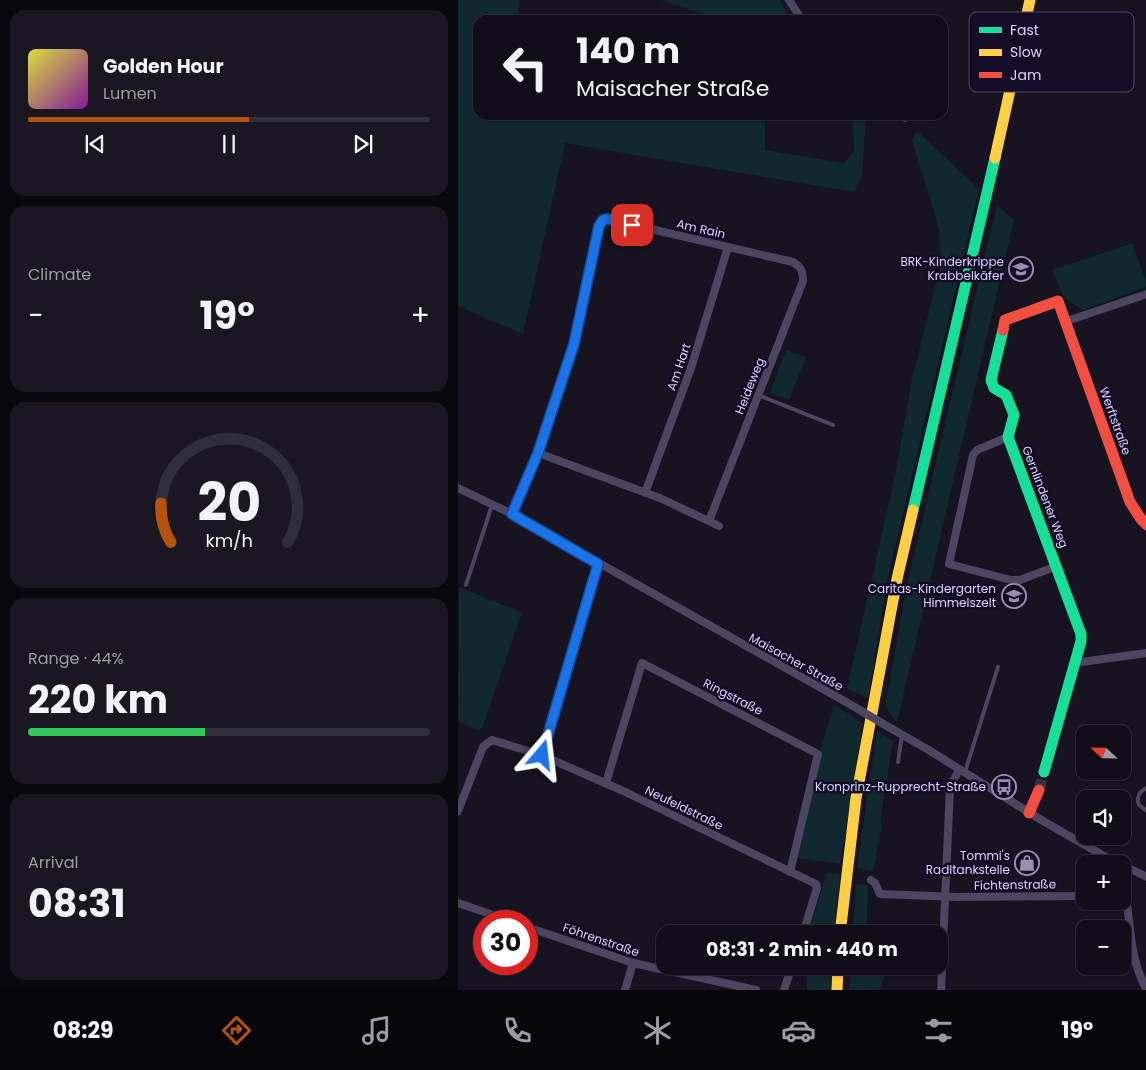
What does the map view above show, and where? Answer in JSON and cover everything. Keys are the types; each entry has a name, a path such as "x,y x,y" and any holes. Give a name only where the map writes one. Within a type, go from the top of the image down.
{"main road":[{"path":"840,925 856,798 897,579 1009,92"},
{"name":"Werftstraße","path":"1058,301 1130,502 1146,525"},
{"name":"Gernlindener Weg","path":"1044,772 1081,641 1081,634 1008,437 1014,415 1006,395 994,388 991,380 1005,320 1058,301"},
{"path":"1029,813 1039,790"},
{"path":"837,990 838,975"}],"street":[{"path":"789,0 799,15"},
{"name":"Am Rain","path":"538,453 574,344 599,226 603,220 608,219 793,262"},
{"name":"Am Hart","path":"645,493 691,368 728,247"},
{"name":"Heideweg","path":"709,521 803,281 800,266 793,262"},
{"path":"1064,322 1146,294"},
{"name":"Gernlindener Weg","path":"1008,437 977,450 973,455 949,564 1011,580 1020,580 1057,566"},
{"path":"512,514 538,453 645,493 719,526"},
{"name":"Maisacher Straße","path":"458,488 512,514 846,702 1029,813 1102,855"},
{"path":"542,755 598,564"},
{"path":"1074,663 1146,654"},
{"name":"Ringstraße","path":"606,783 642,663 818,754 790,872"},
{"name":"Neufeldstraße","path":"458,811 483,747 492,740 542,755 606,783 816,884 817,888 806,925"},
{"path":"941,990 950,787 962,772"},
{"path":"1131,870 1146,877"},
{"path":"871,880 875,883 880,894 945,897"},
{"name":"Fichtenstraße","path":"945,897 1076,896"},
{"path":"458,903 479,910"},
{"path":"1128,910 1132,953 1137,971 1146,990"},
{"name":"Föhrenstraße","path":"538,931 633,964 756,990"},
{"path":"625,990 633,964"},
{"path":"784,990 789,975"}],"lane":[{"path":"758,394 833,424"},
{"path":"466,586 492,505"},
{"path":"962,772 998,667"},
{"path":"898,762 902,735"},
{"path":"1146,788 1141,791 1138,798 1139,806 1146,811"}],"green space":[{"path":"458,0 520,0 518,15 473,15 473,120 765,120 765,150 844,163 854,151 853,120 866,120 862,176 854,192 565,143 523,334 458,306"},
{"path":"660,0 780,0 788,15 706,15"},
{"path":"917,131 979,189 888,578 868,698 847,689 896,471 912,379 941,264 939,229 912,140"},
{"path":"997,205 1014,220 897,722 885,707 908,580"},
{"path":"1132,243 1146,281 1146,287 1083,310 1064,298 1052,270"},
{"path":"786,350 806,357 789,400 770,393"},
{"path":"459,587 522,613 482,728 478,730 458,721"},
{"path":"834,705 863,723 840,864 797,858 820,752"},
{"path":"877,731 893,741 881,815 882,826 873,872 857,867"},
{"path":"827,872 840,875 835,925 811,925"},
{"path":"856,884 868,885 868,925 854,925"},
{"path":"807,975 832,975 831,990 807,990"},
{"path":"850,975 885,975 879,990 849,990"}],"tunnel":[{"path":"1039,790 1044,772"}],"traffic: fast":[{"path":"913,510 995,158"},
{"path":"1003,330 991,380 994,388 1006,395 1014,415 1008,437 1081,634 1081,641 1044,772"}],"traffic: slow":[{"path":"1027,12 1030,0"},
{"path":"995,158 1010,92"},
{"path":"841,925 856,798 897,579 913,510"},
{"path":"837,990 838,975"}],"traffic: jam":[{"path":"1003,330 1005,320 1058,301 1130,502 1147,525"},
{"path":"1029,813 1039,790"}],"place":[{"name":"BRK-Kinderkrippe Krabbelkäfer","path":"1021,269"},
{"name":"Caritas-Kindergarten Himmelszelt","path":"1014,596"},
{"name":"Kronprinz-Rupprecht-Straße","path":"1004,787"},
{"name":"Tommi's Radltankstelle","path":"1027,863"}],"route":[{"path":"542,755 598,564 512,514 538,453 574,344 599,226 603,220 608,219 632,225"}]}
